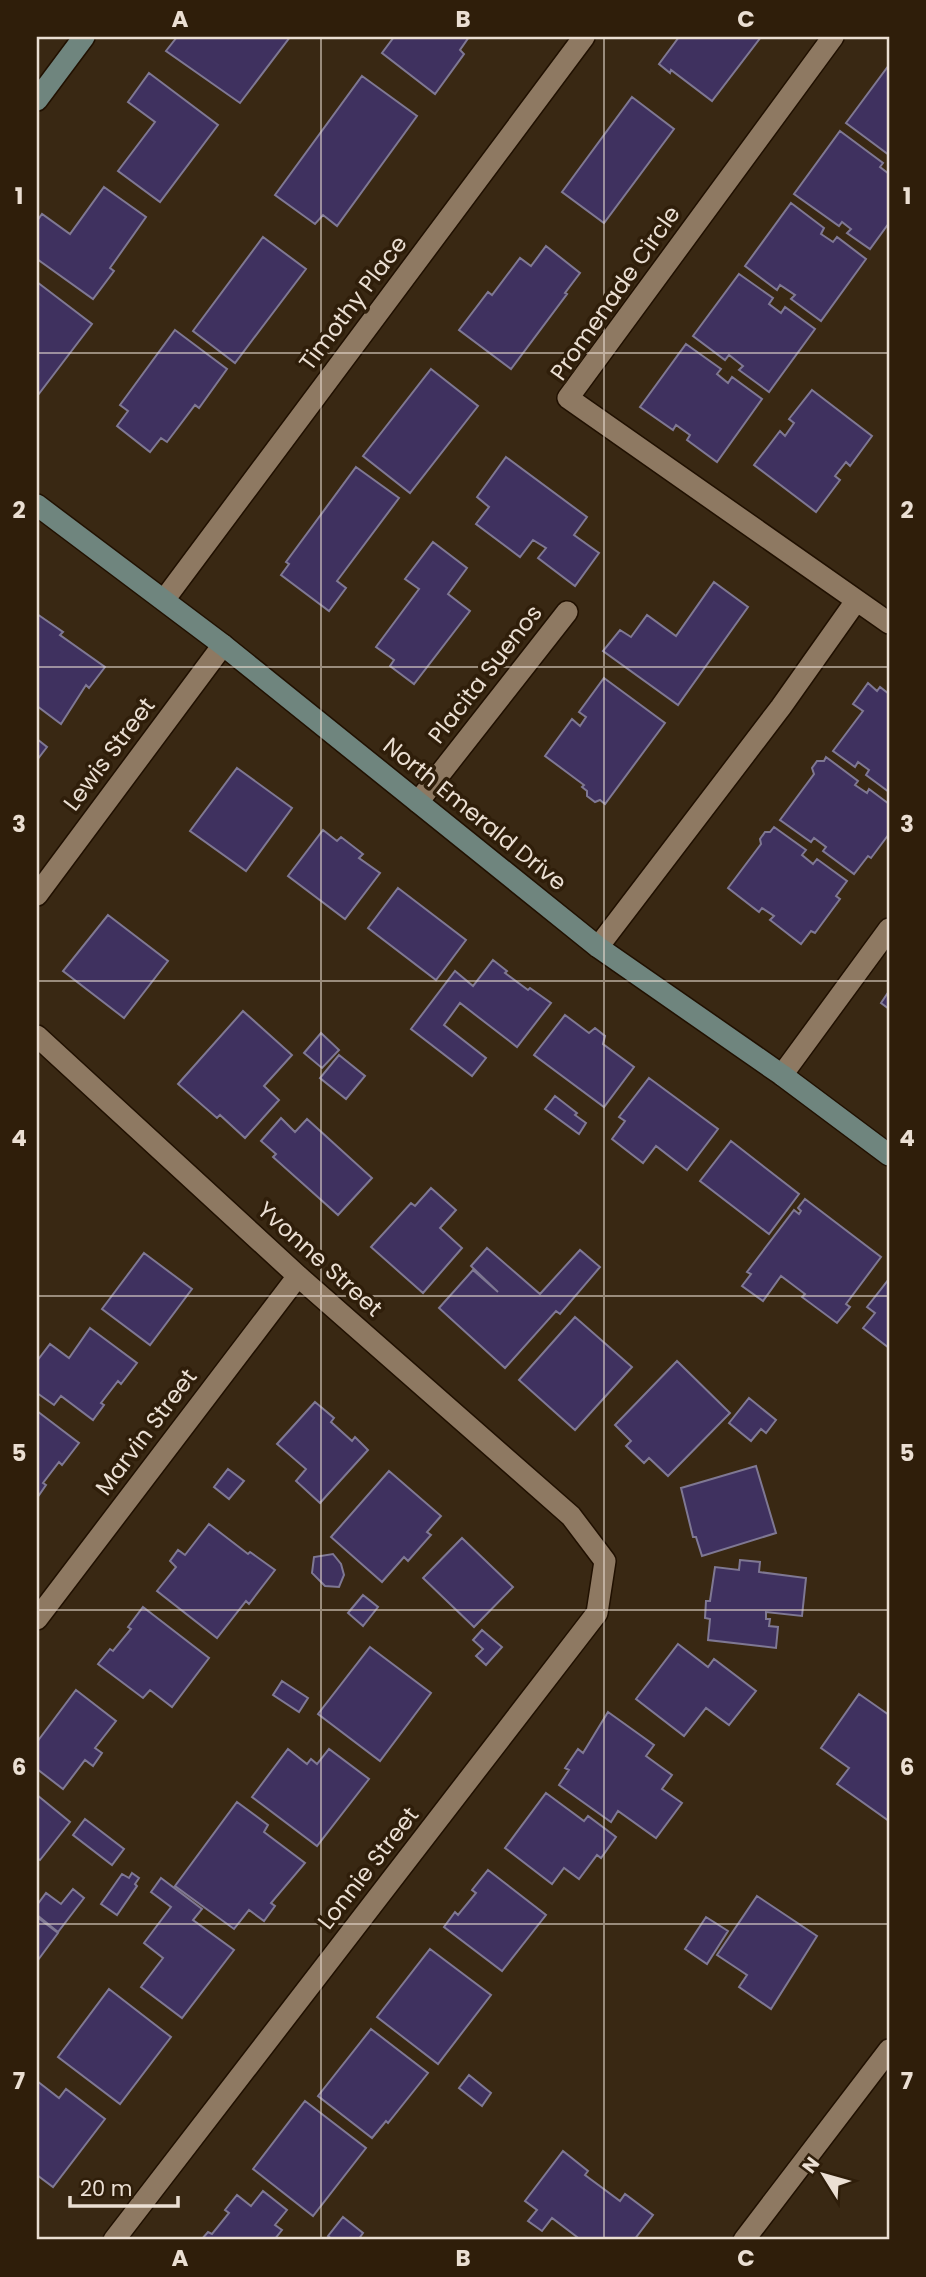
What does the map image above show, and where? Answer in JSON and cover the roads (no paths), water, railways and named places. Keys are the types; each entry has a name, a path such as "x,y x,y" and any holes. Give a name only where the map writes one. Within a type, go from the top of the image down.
{"main road":[{"path":"37,100 84,37"},
{"name":"North Emerald Drive","path":"37,505 223,645 598,947 889,1154"}],"street":[{"name":"Timothy Place","path":"164,600 584,37"},
{"name":"Promenade Circle","path":"833,37 568,398 889,623"},
{"path":"598,947 781,707 856,601"},
{"name":"Placita Suenos","path":"418,802 567,612"},
{"name":"Lewis Street","path":"37,895 223,645"},
{"path":"782,1076 889,929"},
{"name":"Yvonne Street","path":"37,1036 298,1276 571,1516"},
{"name":"Marvin Street","path":"37,1619 298,1276"},
{"name":"Lonnie Street","path":"114,2240 597,1613 605,1560 571,1516"},
{"path":"744,2240 889,2050"}]}
